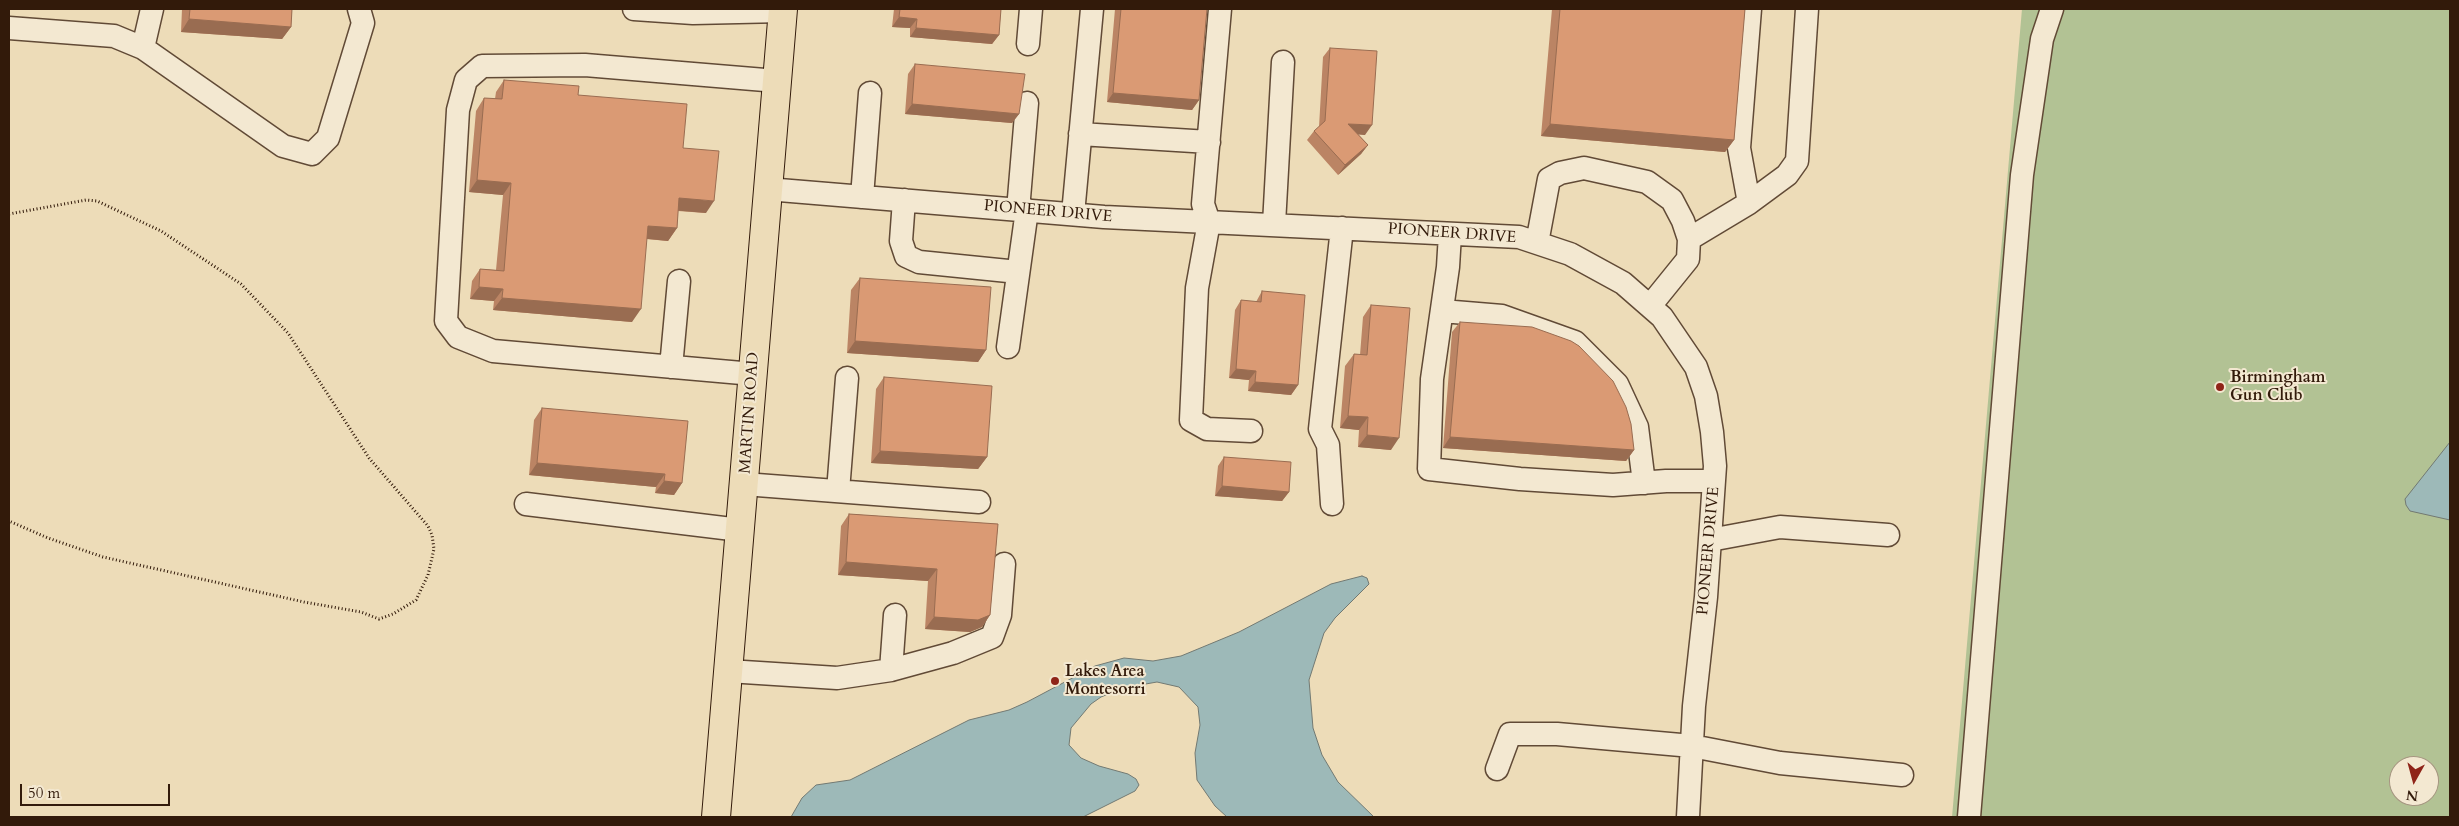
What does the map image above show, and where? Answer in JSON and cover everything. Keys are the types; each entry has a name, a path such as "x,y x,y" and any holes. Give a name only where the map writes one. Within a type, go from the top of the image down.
{"main road":[{"name":"MARTIN ROAD","path":"716,817 783,10"}],"street":[{"path":"143,48 152,9"},
{"path":"9,28 114,36 143,48 283,146 312,154 328,138 363,23 359,9"},
{"path":"634,9 693,13 783,10"},
{"path":"1028,44 1031,9"},
{"path":"1073,214 1092,9"},
{"path":"1220,9 1203,204 1209,222 1197,288 1191,420 1207,429 1251,432"},
{"path":"1749,203 1738,148 1750,9"},
{"path":"1689,239 1749,203 1787,174 1797,161 1807,9"},
{"path":"1969,817 2022,175 2042,39 2052,9"},
{"path":"1274,224 1282,62"},
{"path":"752,374 493,351 458,337 446,320 458,110 466,80 482,66 585,65 777,81"},
{"path":"862,197 870,93"},
{"path":"1008,347 1018,272 1027,103"},
{"path":"1080,134 1209,142"},
{"path":"1536,243 1549,179 1560,173 1584,168 1646,182 1672,200 1683,221 1689,239 1688,259 1650,306"},
{"name":"PIONEER DRIVE","path":"767,189 1073,214 1519,237 1570,254 1623,283 1662,317 1696,367 1706,396 1712,432 1716,466 1692,746 1688,817"},
{"path":"904,200 901,241 906,256 919,262 1018,272"},
{"path":"1332,504 1328,445 1320,428 1342,228"},
{"path":"1450,234 1442,311 1432,379 1429,469 1520,479 1613,485 1714,481"},
{"path":"671,367 679,281"},
{"path":"1442,311 1502,316 1574,342 1617,384 1637,427 1644,483"},
{"path":"838,491 847,378"},
{"path":"744,484 979,502"},
{"path":"526,504 740,530"},
{"path":"1710,540 1780,527 1888,534"},
{"path":"728,671 837,678 891,670 953,653 992,638 1000,615 1004,564"},
{"path":"891,670 895,615"},
{"path":"1497,769 1510,734 1557,734 1692,746 1806,766 1902,775"}],"path":[{"path":"9,214 86,200 97,201 161,231 241,284 288,333 364,451 428,526 432,535 434,549 428,575 416,600 393,614 379,619 361,612 304,602 103,557 48,538 9,521"}],"green space":[{"name":"Birmingham Gun Club","path":"2022,9 2450,9 2450,817 1952,817"}],"water":[{"path":"2450,442 2450,520 2410,511 2405,499"},
{"path":"1362,576 1367,578 1369,584 1335,618 1324,633 1309,680 1313,728 1322,755 1338,782 1374,817 1227,817 1215,806 1197,780 1195,753 1200,725 1198,707 1179,687 1157,682 1123,688 1101,697 1091,704 1071,728 1069,745 1081,758 1099,766 1128,774 1136,779 1139,785 1135,791 1083,817 791,817 802,798 816,785 850,780 969,720 1009,710 1095,666 1124,658 1153,661 1181,656 1239,632 1331,584"}],"building":[{"path":"190,9 292,9 291,27 189,19"},
{"path":"900,9 1001,9 999,35 916,28 917,19 899,17"},
{"path":"1121,9 1207,9 1199,100 1113,93"},
{"path":"1560,9 1745,9 1734,140 1550,124"},
{"path":"1330,48 1377,51 1372,125 1348,124 1368,145 1345,165 1314,131 1325,121"},
{"path":"915,64 1025,74 1019,114 912,104"},
{"path":"504,80 579,86 578,95 687,104 683,148 719,151 714,201 679,198 677,228 648,226 641,309 502,298 503,289 479,287 480,269 504,271 511,183 477,180 484,98 502,99"},
{"path":"860,278 991,287 986,350 855,341"},
{"path":"1262,291 1305,295 1298,385 1255,382 1256,371 1236,369 1241,300 1261,302"},
{"path":"1371,305 1410,308 1399,438 1367,435 1368,417 1348,416 1354,354 1367,355"},
{"path":"1460,322 1532,327 1571,341 1579,346 1613,381 1626,407 1631,424 1634,450 1450,437"},
{"path":"884,377 992,386 987,457 880,451"},
{"path":"542,408 688,421 682,483 664,481 665,474 537,463"},
{"path":"1224,457 1291,462 1289,492 1222,486"},
{"path":"849,514 998,524 990,615 978,620 934,617 937,569 846,562"}],"place":[{"name":"Birmingham Gun Club","path":"2220,387"},
{"name":"Lakes Area Montesorri","path":"1055,681"}]}
